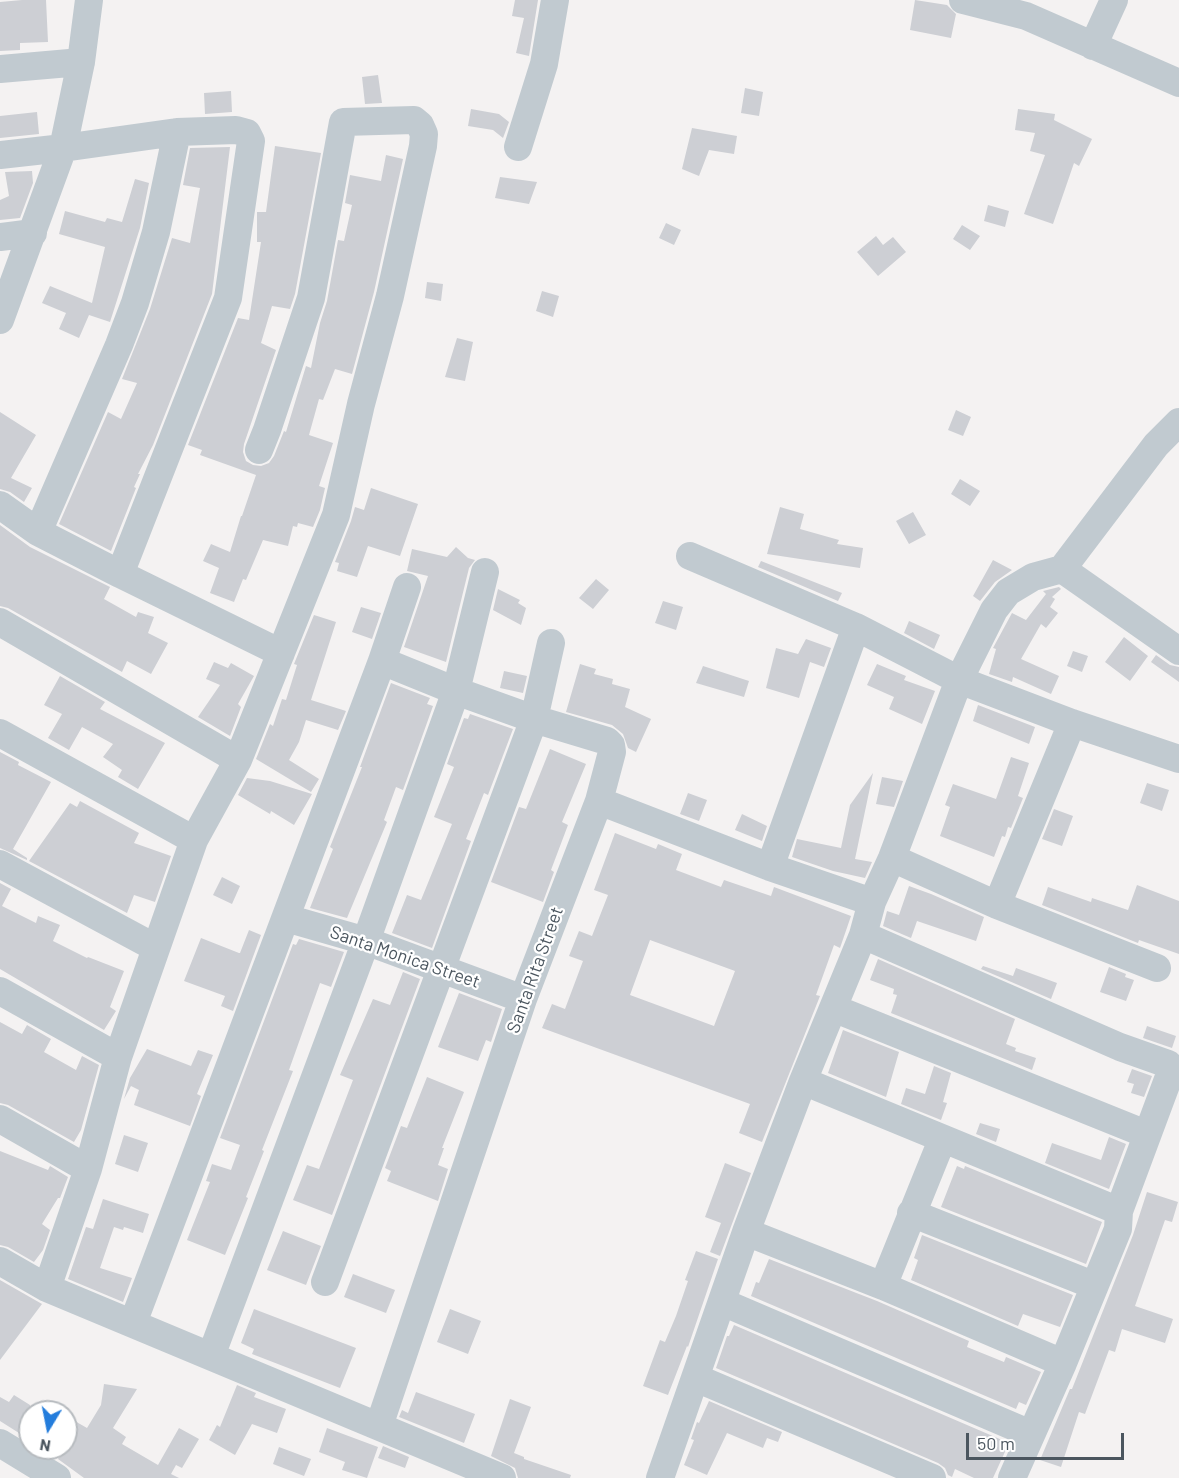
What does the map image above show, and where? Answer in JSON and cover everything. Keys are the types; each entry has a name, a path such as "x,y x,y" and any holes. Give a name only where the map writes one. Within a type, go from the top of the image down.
{"street":[{"path":"0,320 63,148 81,62 89,0"},
{"path":"518,147 544,64 555,0"},
{"path":"963,0 1026,16 1179,83"},
{"path":"1093,46 1114,0"},
{"path":"0,69 81,62"},
{"path":"47,1288 88,1169 118,1056 194,840 238,760 336,515 361,404 390,296 423,146 424,134 420,124 414,120 343,122 311,298 259,450"},
{"path":"0,155 177,132 236,130 247,133 252,141 228,298 120,574"},
{"path":"38,531 120,345 135,303 156,232 177,132"},
{"path":"0,237 33,233"},
{"path":"660,1478 746,1232 803,1081 863,935 872,902 892,858 959,680 994,610 1008,592 1033,577 1062,569 1156,445 1179,422"},
{"path":"0,505 38,531 281,653"},
{"path":"690,556 856,627 959,680 1072,723 1179,759"},
{"path":"1062,569 1179,651"},
{"path":"212,1356 456,691 485,572"},
{"path":"132,1323 286,918 382,661 407,587"},
{"path":"0,622 238,760"},
{"path":"770,867 856,627"},
{"path":"325,1282 534,719 551,643"},
{"name":"Santa Rita Street","path":"379,1426 523,999 598,801 612,752 612,745 607,741 534,719 382,661"},
{"path":"998,905 1072,723"},
{"path":"0,733 194,840"},
{"path":"598,801 770,867 872,902"},
{"path":"892,858 998,905 1158,968"},
{"path":"0,864 156,948"},
{"name":"Santa Monica Street","path":"286,918 366,941 523,999"},
{"path":"863,935 1120,1047 1168,1064 1170,1074 1119,1211 1118,1229 1063,1363 1012,1478"},
{"path":"0,991 118,1056"},
{"path":"833,1008 1146,1134"},
{"path":"803,1081 1119,1211"},
{"path":"0,1119 88,1169"},
{"path":"883,1286 942,1140"},
{"path":"911,1213 1093,1286"},
{"path":"746,1232 883,1286 1063,1363"},
{"path":"0,1261 47,1288 502,1478"},
{"path":"722,1302 1031,1434"},
{"path":"696,1378 932,1478"},
{"path":"0,1443 57,1478"}],"building":[{"path":"46,0 48,42 20,43 20,50 0,51 0,2"},
{"path":"515,0 538,0 529,56 516,53 524,18 512,16"},
{"path":"915,0 947,5 956,14 951,38 910,30"},
{"path":"378,75 382,103 365,104 362,77"},
{"path":"745,88 763,92 759,116 741,113"},
{"path":"231,91 232,112 205,114 204,93"},
{"path":"471,109 499,114 509,122 503,138 493,130 468,126"},
{"path":"1018,109 1055,114 1054,120 1092,139 1079,166 1074,163 1053,224 1024,214 1045,155 1030,151 1035,133 1015,130"},
{"path":"37,112 39,134 0,138 0,116"},
{"path":"692,128 737,136 734,154 709,150 699,176 682,169"},
{"path":"275,146 321,153 295,294 290,309 272,306 261,343 276,350 243,452 246,461 261,466 269,463 274,456 284,431 286,432 306,366 311,368 327,301 338,240 344,241 352,205 345,203 350,175 381,181 386,155 403,159 374,292 352,374 335,369 323,400 319,399 309,435 333,443 319,486 325,488 320,510 313,527 298,523 297,527 293,526 288,546 263,540 234,602 210,593 219,568 203,561 211,544 230,552 256,475 200,455 202,450 188,445 238,318 249,320 261,242 257,242 257,212 266,212"},
{"path":"230,147 212,294 153,445 138,474 140,474 134,487 136,488 111,551 59,524 108,412 121,419 137,383 122,379 150,309 172,238 190,243 200,188 183,185 190,148"},
{"path":"32,171 33,183 20,218 0,220 0,200 9,196 5,172"},
{"path":"500,177 537,182 529,204 495,198"},
{"path":"135,179 149,183 140,228 110,322 89,315 79,338 59,329 66,313 42,303 50,286 92,303 105,247 59,234 65,211 105,222 107,218 122,222"},
{"path":"988,205 1009,211 1005,227 984,221"},
{"path":"666,223 681,230 674,245 659,238"},
{"path":"962,225 980,236 970,250 953,239"},
{"path":"876,236 883,245 893,237 906,252 878,276 857,252"},
{"path":"427,282 443,284 441,301 425,298"},
{"path":"542,291 559,296 553,317 536,311"},
{"path":"457,338 473,342 465,381 445,377"},
{"path":"956,410 971,417 963,436 948,430"},
{"path":"0,412 36,435 11,478 32,488 24,502 10,492 0,489"},
{"path":"960,479 980,491 970,506 951,494"},
{"path":"371,488 418,504 400,556 368,546 357,577 337,571 339,563 335,562 355,507 364,510"},
{"path":"780,507 804,514 800,529 839,540 837,544 863,548 860,568 767,554"},
{"path":"913,512 926,535 909,544 896,521"},
{"path":"0,525 30,547 110,587 104,599 136,617 138,612 154,617 148,633 168,643 151,674 127,661 122,672 8,608 0,606"},
{"path":"456,547 468,558 475,560 469,568 446,662 404,647 428,576 407,571 412,549 447,557"},
{"path":"993,560 1012,570 995,582 980,601 973,596"},
{"path":"761,561 842,593 838,601 758,567"},
{"path":"596,579 609,590 593,609 579,598"},
{"path":"1059,587 1061,589 1052,597 1055,599 1050,607 1058,613 1046,628 1041,624 1021,659 1059,676 1051,694 1013,677 1012,682 989,674 996,649 993,648 1012,613 1026,620 1046,594 1043,591"},
{"path":"498,589 520,600 518,603 526,608 521,625 493,610"},
{"path":"663,601 683,607 676,630 655,623"},
{"path":"361,607 381,613 372,639 352,632"},
{"path":"314,615 336,622 311,700 346,711 338,730 306,720 299,742 289,760 319,779 311,792 256,759 270,724 273,726 282,699 286,700 297,665 294,664"},
{"path":"909,621 940,635 934,649 904,633"},
{"path":"1124,637 1148,656 1130,681 1105,662"},
{"path":"806,639 831,648 824,667 810,662 799,698 766,688 776,648 798,654"},
{"path":"1073,651 1088,656 1082,672 1067,666"},
{"path":"1156,655 1170,665 1179,667 1179,682 1151,662"},
{"path":"214,662 228,668 231,663 254,676 238,704 241,707 230,736 198,717 220,685 206,679"},
{"path":"580,664 596,669 594,674 613,679 612,684 630,689 625,707 651,719 636,752 628,748 623,734 612,725 566,712"},
{"path":"877,664 906,676 904,680 935,691 922,724 889,709 894,697 867,685"},
{"path":"703,666 749,681 744,697 696,683"},
{"path":"504,671 527,676 523,693 500,688"},
{"path":"60,676 105,702 100,709 165,743 138,789 118,777 122,770 103,757 113,744 82,727 69,750 48,738 62,714 44,705"},
{"path":"391,683 430,698 427,704 433,706 403,790 396,787 384,820 387,822 347,918 310,908 333,849 330,847 362,767 360,767"},
{"path":"978,705 1035,727 1029,744 973,721"},
{"path":"470,714 513,729 488,795 484,793 466,839 471,841 432,948 392,933 407,895 421,900 452,824 434,817 454,767 447,764 464,718 468,719"},
{"path":"550,749 586,764 562,822 568,825 551,870 554,872 543,902 491,882 519,807 526,809"},
{"path":"0,752 19,762 18,765 51,782 13,849 27,860 0,848"},
{"path":"1011,757 1029,763 1018,796 1023,798 1011,828 1008,827 1005,837 1002,836 994,857 940,836 950,807 945,805 953,784 996,799"},
{"path":"873,773 855,859 872,862 865,878 833,871 792,857 797,839 841,848 850,805"},
{"path":"882,777 903,781 894,807 876,804"},
{"path":"247,778 270,781 312,794 294,825 238,795"},
{"path":"1147,783 1169,790 1162,811 1140,803"},
{"path":"688,793 707,800 699,821 680,814"},
{"path":"80,801 139,833 134,843 171,856 155,902 134,895 127,913 29,861 70,803 77,807"},
{"path":"1054,809 1073,816 1062,846 1042,839"},
{"path":"742,814 767,826 762,841 735,830"},
{"path":"615,833 656,849 658,844 682,854 676,870 721,887 724,880 771,896 774,887 851,916 840,948 834,945 816,995 820,996 762,1142 739,1133 750,1104 542,1028 552,1004 565,1009 583,961 569,956 579,931 592,936 608,895 594,890","holes":["650,940 735,971 714,1026 630,995"]},
{"path":"222,877 240,886 232,904 213,895"},
{"path":"0,883 11,889 2,906 36,923 38,916 60,925 53,941 87,958 124,971 110,1007 116,1011 104,1030 0,969"},
{"path":"1137,885 1179,901 1179,954 1139,940 1138,943 1042,905 1048,887 1091,902 1092,898 1128,910"},
{"path":"909,886 984,917 976,941 917,921 911,938 883,926 887,911 899,915"},
{"path":"249,930 261,935 233,1011 221,1006 225,996 184,981 201,938 240,953"},
{"path":"299,939 344,952 331,987 320,983 289,1070 293,1071 262,1150 264,1151 246,1197 248,1198 225,1255 187,1240 210,1182 206,1181 212,1164 231,1170 240,1145 220,1138 293,944 296,945"},
{"path":"878,959 1015,1019 1006,1044 1016,1048 1015,1051 1036,1058 1032,1070 891,1013 897,995 893,994 894,989 870,980"},
{"path":"983,966 1013,976 1016,968 1057,983 1051,999 981,969"},
{"path":"1109,967 1134,980 1126,1001 1100,992"},
{"path":"403,972 420,979 332,1215 293,1200 307,1165 319,1169 353,1080 340,1075 373,999 390,1005"},
{"path":"459,993 502,1009 491,1042 486,1040 478,1061 438,1047"},
{"path":"0,1022 22,1034 27,1025 51,1039 44,1052 76,1070 82,1056 99,1065 81,1130 74,1142 8,1105 0,1103"},
{"path":"1147,1026 1176,1036 1172,1048 1143,1038"},
{"path":"843,1030 899,1052 886,1097 828,1073"},
{"path":"147,1049 191,1066 198,1050 213,1055 197,1094 201,1096 190,1126 134,1105 139,1090 131,1086 124,1099 130,1078"},
{"path":"934,1066 951,1073 943,1102 947,1103 941,1120 901,1104 906,1088 925,1094"},
{"path":"1132,1069 1152,1076 1144,1097 1131,1093 1134,1084 1127,1082"},
{"path":"427,1077 464,1092 442,1148 444,1148 438,1165 448,1169 438,1201 387,1181 391,1171 385,1168 401,1126 407,1128"},
{"path":"980,1123 1000,1129 996,1142 976,1134"},
{"path":"124,1135 148,1143 138,1172 115,1164"},
{"path":"1109,1137 1126,1144 1109,1189 1045,1163 1052,1143 1101,1160"},
{"path":"0,1151 48,1170 50,1166 68,1177 60,1198 42,1224 50,1230 43,1250 34,1262 0,1245"},
{"path":"725,1163 751,1173 720,1256 710,1252 721,1223 705,1217"},
{"path":"957,1166 964,1169 965,1166 1102,1222 1086,1264 941,1207"},
{"path":"1147,1192 1178,1202 1172,1222 1165,1220 1135,1306 1173,1319 1165,1343 1122,1329 1115,1352 1109,1350 1085,1414 1079,1412 1061,1467 1040,1460 1070,1389 1072,1389 1133,1235"},
{"path":"103,1199 149,1214 143,1233 124,1227 123,1230 114,1227 100,1268 132,1278 123,1302 68,1279 86,1227 93,1229"},
{"path":"283,1231 321,1246 306,1285 267,1270"},
{"path":"922,1235 1073,1295 1060,1327 1023,1314 1018,1326 911,1280 918,1260 914,1258"},
{"path":"696,1251 718,1259 688,1347 668,1395 643,1386 660,1340 665,1342 676,1316 688,1281 685,1280"},
{"path":"769,1259 877,1301 969,1341 967,1347 1004,1362 1006,1357 1041,1372 1026,1405 1019,1402 1016,1409 751,1296"},
{"path":"353,1274 395,1290 386,1313 344,1297"},
{"path":"0,1280 42,1304 0,1360"},
{"path":"254,1309 356,1348 340,1388 252,1354 254,1349 241,1343"},
{"path":"450,1309 481,1321 468,1354 437,1342"},
{"path":"734,1325 1009,1443 993,1478 974,1478 955,1469 952,1477 938,1463 716,1368 727,1336"},
{"path":"104,1384 137,1389 113,1428 126,1437 122,1444 158,1465 179,1428 199,1439 182,1468 176,1465 171,1474 179,1478 84,1478 59,1460 78,1460 78,1423 87,1428 101,1405"},
{"path":"237,1385 256,1393 254,1397 286,1409 277,1433 252,1424 235,1455 209,1440 217,1425 220,1427"},
{"path":"416,1392 475,1414 464,1443 399,1417 402,1410 408,1413"},
{"path":"14,1395 22,1400 18,1400 18,1432 0,1421 0,1397 9,1402"},
{"path":"510,1399 531,1407 514,1453 524,1459 571,1475 570,1478 518,1478 515,1468 491,1456"},
{"path":"709,1401 782,1432 778,1442 767,1438 763,1448 727,1433 707,1475 684,1465 694,1440 691,1439 697,1422 699,1423"},
{"path":"327,1428 378,1447 367,1478 342,1470 345,1462 319,1452"},
{"path":"383,1446 409,1457 405,1468 378,1458"},
{"path":"279,1447 311,1459 304,1476 273,1464"}]}
